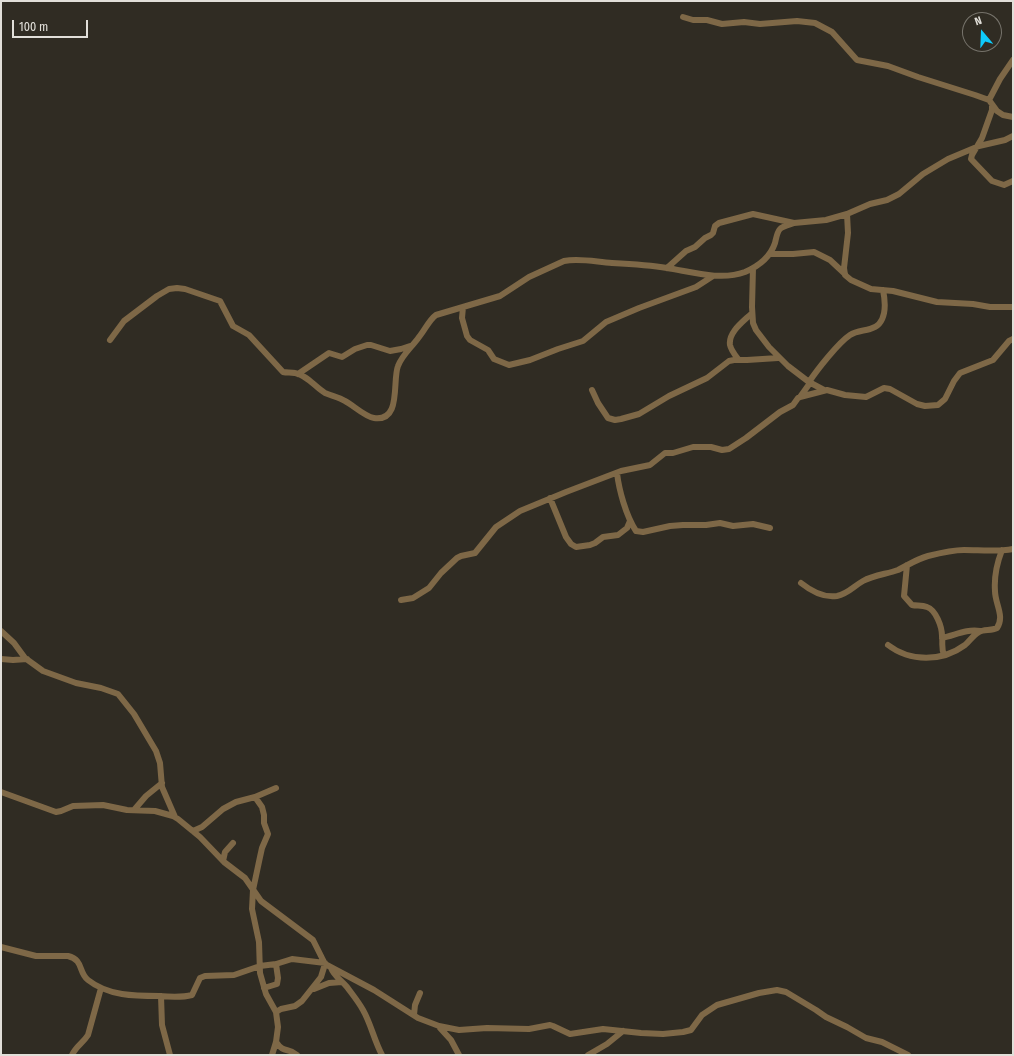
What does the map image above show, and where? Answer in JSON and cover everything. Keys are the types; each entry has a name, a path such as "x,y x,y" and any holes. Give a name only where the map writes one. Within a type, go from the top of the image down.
{"street":[{"path":"683,17 693,20 707,20 722,24 748,22 760,24 797,21 815,23 832,32 857,60 888,66 918,78 946,85 990,103 1003,115 1013,117"},
{"path":"1013,60 1000,79 990,103 990,118 979,146 972,155 972,162 996,183 1004,186 1013,181"},
{"path":"110,340 124,321 157,296 177,288 186,289 220,301 233,326 249,335 281,371 285,373 294,372 326,393 345,400 368,416 381,418 393,407 395,379 398,365 434,317 500,296 529,277 569,260 591,260 612,263 639,264 700,274 735,275 753,268 765,260 770,254 778,231 782,228 794,223 826,220 847,214 870,204 887,200 895,196 923,174 942,162 979,146 1005,140 1013,136"},
{"path":"667,268 686,251 695,247 713,234 715,226 719,223 753,214 794,223"},
{"path":"845,275 848,233 847,214"},
{"path":"770,254 814,252 830,260 848,278 866,287 893,291 937,302 1013,307"},
{"path":"753,268 752,313 753,323 756,330 772,351 791,369 810,383 824,390 866,397 884,388 890,389 917,404 925,406 938,405 945,399 960,373 993,360 1009,342 1013,340"},
{"path":"464,307 462,318 467,336 470,340 488,350 494,359 509,365 530,360 583,341 606,322 696,287 709,278 717,275"},
{"path":"402,600 412,598 429,588 441,573 457,558 475,553 490,533 503,522 550,498 626,470 647,466 665,453 672,453 693,447 722,450 729,449 780,412 793,405 840,344 849,336 853,333 872,329 881,323 884,319 883,290"},
{"path":"738,359 730,346 730,340 737,327 752,313"},
{"path":"298,374 329,353 342,357 355,349 367,345 395,351 412,346"},
{"path":"592,390 608,418 621,420 639,414 669,396 707,378 729,361 738,359 747,360 780,358"},
{"path":"800,397 824,390"},
{"path":"617,473 619,485 630,521 636,531 643,532 683,524 706,525 720,522 733,526 753,524 770,528"},
{"path":"550,498 566,537 570,544 576,547 595,544 603,537 618,535 627,528 630,521"},
{"path":"801,582 808,588 824,595 836,596 846,593 865,580 893,572 923,558 964,550 1013,549"},
{"path":"942,638 964,631 995,629 1000,623 1001,616 995,598 995,590 998,563 1002,550"},
{"path":"907,565 904,596 912,605 924,606 932,610 942,638 941,643 944,655"},
{"path":"1,631 14,643 27,659 43,671 76,683 101,688 118,694 137,719 156,751 160,763 162,787 175,817"},
{"path":"888,645 906,655 920,658 944,655 953,652 964,645 980,631"},
{"path":"1,658 13,660 27,659"},
{"path":"134,810 146,796 162,783"},
{"path":"193,831 202,827 223,809 236,802 255,797 276,788"},
{"path":"1,792 56,812 73,806 103,805 127,810 155,812 175,817 193,831 224,861 245,878 261,901 313,940 327,965 362,1009 368,1019 382,1055"},
{"path":"255,797 262,807 264,823 268,834 262,848 253,890 252,913 259,942 260,973 264,988 276,1012 278,1027 272,1055"},
{"path":"224,861 225,852 233,843"},
{"path":"1,947 36,956 74,957 78,961 84,976 100,988 119,994 132,996 184,997 192,995 200,978 205,976 234,975 260,966 276,964 292,959 327,965 374,990 414,1016 439,1026 459,1030 486,1028 529,1029 550,1025 570,1034 603,1029 664,1034 683,1032 691,1030 702,1015 717,1005 759,993 777,990 786,992 816,1010 826,1018 847,1027 866,1038 882,1042 908,1055"},
{"path":"264,988 277,984 278,982 276,964"},
{"path":"276,1012 299,1004 316,985 327,965"},
{"path":"310,990 329,983 342,982"},
{"path":"72,1055 76,1046 84,1041 88,1035 100,988"},
{"path":"414,1016 415,1005 420,993"},
{"path":"161,996 162,1025 170,1055"},
{"path":"439,1026 451,1040 459,1055"},
{"path":"588,1055 607,1044 623,1031"},
{"path":"276,1042 284,1050 294,1052 297,1055"}]}
